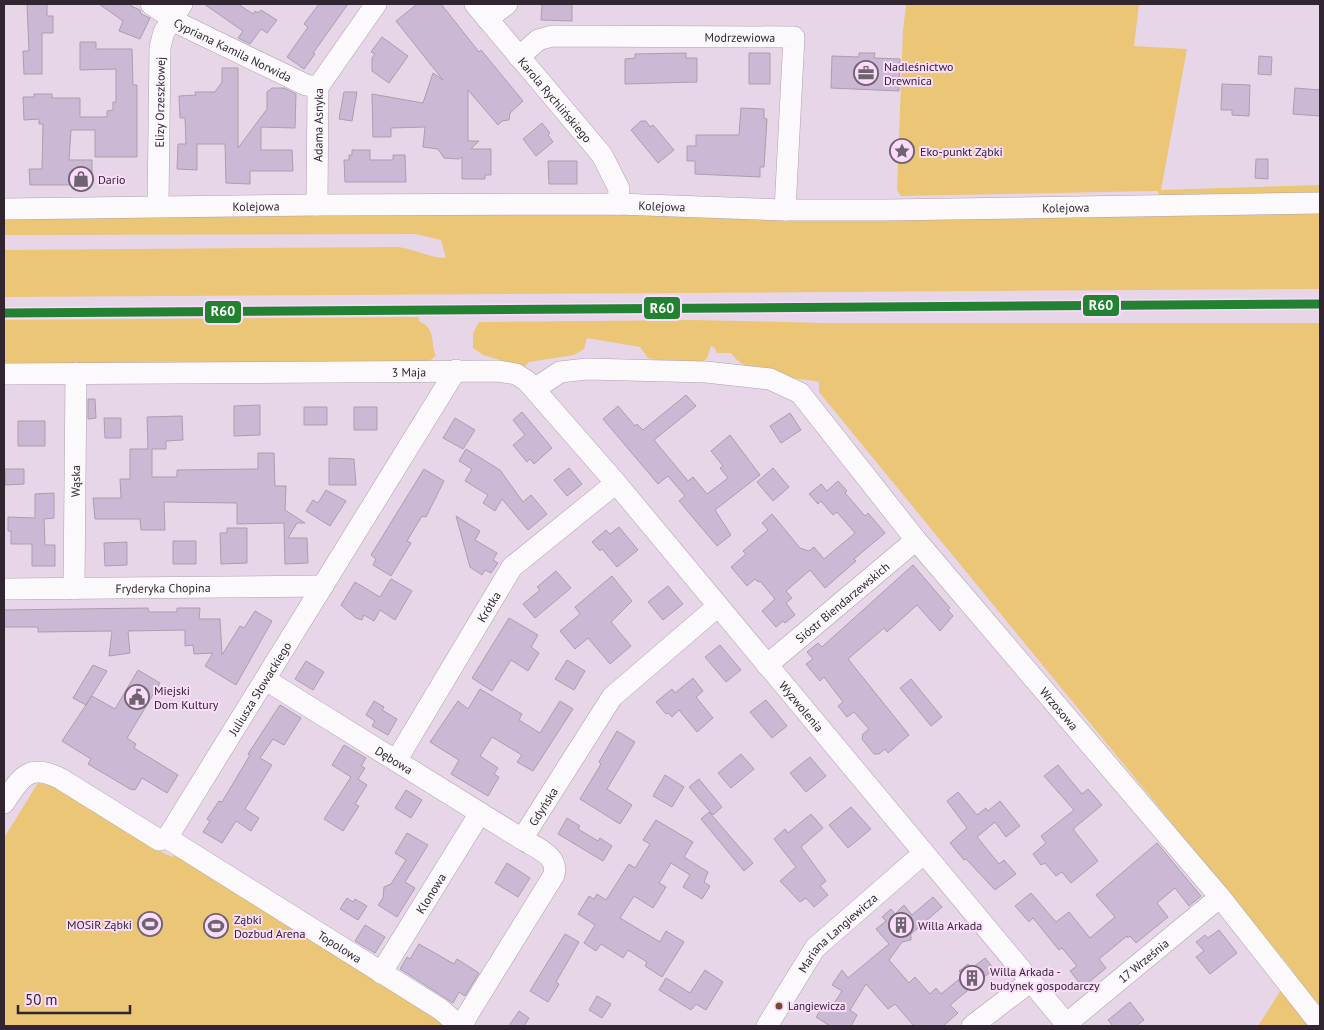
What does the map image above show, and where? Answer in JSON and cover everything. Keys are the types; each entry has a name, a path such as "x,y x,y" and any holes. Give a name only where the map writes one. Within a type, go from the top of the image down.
{"street":[{"name":"Cypriana Kamila Norwida","path":"151,4 177,11 182,25 306,85 318,87"},
{"name":"Adama Asnyka","path":"317,205 318,87 376,4"},
{"path":"481,11 507,4"},
{"name":"Elizy Orzeszkowej","path":"158,206 158,62 164,32 177,11"},
{"name":"Karola Rychlińskiego","path":"481,11 602,155 619,189 618,204"},
{"name":"Modrzewiowa","path":"519,57 538,40 552,36 794,37 785,210"},
{"name":"Kolejowa","path":"4,209 158,206 618,204 785,210 1320,203"},
{"name":"Wrzosowa","path":"536,388 560,372 587,369 706,372 770,379 800,393 916,540 1220,897 1320,1024"},
{"name":"3 Maja","path":"4,374 456,370 508,372 516,374 536,388"},
{"name":"Juliusza Słowackiego","path":"167,838 456,370"},
{"name":"Wąska","path":"74,589 76,373"},
{"name":"Wyzwolenia","path":"536,388 1067,1025"},
{"name":"Krótka","path":"396,761 512,567 616,483"},
{"name":"Sióstr Biendarzewskich","path":"767,665 916,540"},
{"name":"Fryderyka Chopina","path":"4,589 323,586"},
{"name":"Gdyńska","path":"461,1026 554,875 556,868 552,858 522,839 612,697 718,606"},
{"name":"Dębowa","path":"266,680 522,839"},
{"path":"4,803 19,780 35,771 46,772 61,779 159,840 167,838"},
{"name":"Klonowa","path":"382,973 480,813"},
{"name":"Topolowa","path":"167,838 440,1009 461,1026"},
{"name":"Mariana Langiewicza","path":"767,1026 815,948 924,853"},
{"name":"17 Września","path":"1067,1025 1220,897"},
{"path":"972,1026 1031,981"}],"shaded area":[{"path":"906,4 1139,4 1134,46 1187,49 1161,190 1320,185 1320,196 1162,198 1157,191 901,196 897,190 903,31"},
{"path":"1320,209 1320,289 4,297 4,250 398,247 434,257 446,258 441,240 415,234 4,235 4,218 373,213"},
{"path":"418,317 420,322 431,332 432,336 436,356 429,361 4,365 4,320"},
{"path":"694,320 826,323 1320,323 1320,1026 1258,1026 1293,971 819,392 819,382 759,372 739,361 731,353 717,353 714,347 711,346 707,358 702,363 676,364 648,358 640,347 587,338 584,349 574,355 529,362 524,367 483,355 473,348 473,333 479,322"},
{"name":"MOSiR Ząbki","path":"38,783 59,788 165,854 173,857 176,852 448,1026 4,1026 4,838"}],"building":[{"path":"27,4 47,4 47,16 53,16 53,33 42,33 42,74 24,74 23,51 29,51"},
{"path":"99,4 131,4 131,6 140,10 141,14 150,18 140,39 119,31 123,21"},
{"path":"204,4 238,4 253,14 255,11 258,13 261,10 277,20 267,33 261,29 250,44 238,38 243,31"},
{"path":"319,4 348,4 313,53 315,54 304,69 287,57 308,27 304,24"},
{"path":"417,4 441,4 479,52 481,50 523,101 510,113 509,120 502,121 498,125 468,90 468,141 479,141 471,149 491,149 491,175 485,175 485,179 462,179 462,157 459,159 444,158 438,149 423,147 425,127 391,128 391,137 373,137 372,94 423,103 433,73 443,80 396,21"},
{"path":"542,4 572,4 572,21 541,20"},
{"path":"382,37 408,56 389,83 372,71 372,58 375,54 371,52"},
{"path":"80,42 96,42 96,49 132,49 133,85 137,85 137,157 95,157 95,130 71,130 69,160 92,160 92,185 30,185 29,169 42,169 43,124 39,124 39,119 24,120 23,97 34,97 34,94 52,94 52,98 80,98 80,117 107,117 107,111 113,110 113,102 116,102 116,69 80,70"},
{"path":"686,53 686,58 697,58 697,82 625,84 625,59 635,58 635,54"},
{"path":"749,53 770,53 770,84 749,84"},
{"name":"Nadleśnictwo Drewnica","path":"859,53 875,53 874,58 900,59 899,91 831,88 832,56 859,57"},
{"path":"1259,56 1272,57 1271,75 1258,74"},
{"path":"222,68 238,68 238,148 267,109 267,92 272,88 284,88 296,94 295,128 261,127 261,150 292,150 293,171 250,171 250,184 226,183 225,144 197,144 197,170 177,169 178,144 186,144 185,118 180,118 179,96 196,95 195,92 215,92 222,82"},
{"path":"1222,84 1250,85 1249,116 1232,115 1232,110 1221,110"},
{"path":"1295,88 1320,90 1320,116 1293,114"},
{"path":"344,92 357,92 352,121 339,119"},
{"path":"741,108 764,109 764,118 767,119 764,167 760,167 760,177 695,174 695,161 687,161 687,146 696,146 696,135 739,135"},
{"path":"641,121 646,121 650,127 653,125 674,150 658,163 631,130"},
{"path":"542,123 550,133 548,135 553,142 536,156 523,139"},
{"path":"352,150 370,150 370,160 393,160 393,155 405,155 406,182 345,182 344,160 349,160"},
{"path":"1256,159 1268,159 1268,179 1255,178"},
{"path":"548,161 577,161 577,184 549,184"},
{"path":"686,395 696,406 654,440 688,481 693,477 707,494 728,478 720,468 723,466 711,451 730,435 760,475 715,510 731,535 717,546 679,501 685,496 668,476 658,484 603,419 618,406 635,426 637,424 643,430"},
{"path":"88,399 95,399 96,418 88,419"},
{"path":"260,405 260,435 234,436 234,406"},
{"path":"304,407 327,407 327,425 304,425"},
{"path":"354,407 377,407 377,430 354,430"},
{"path":"522,412 552,448 534,464 530,459 527,462 513,445 525,435 513,420"},
{"path":"790,413 801,430 781,443 770,426"},
{"path":"182,416 183,440 166,441 166,449 152,449 152,477 177,477 177,470 258,469 258,453 274,453 275,486 286,486 285,510 305,523 297,523 288,538 307,538 308,563 285,564 284,523 237,524 237,503 164,502 165,530 141,530 140,519 95,519 93,498 121,498 120,479 130,479 130,449 148,449 147,417"},
{"path":"104,418 121,418 121,438 105,438"},
{"path":"455,418 475,430 463,449 443,438"},
{"path":"18,421 45,421 45,446 18,446"},
{"path":"466,449 500,470 523,502 531,495 547,514 528,530 502,499 495,511 483,503 488,495 465,481 472,469 459,461"},
{"path":"329,458 354,459 356,485 329,485"},
{"path":"569,468 582,484 567,496 554,480"},
{"path":"773,468 789,487 773,501 757,482"},
{"path":"5,469 24,469 24,484 5,485"},
{"path":"424,469 444,481 426,517 422,516 407,541 411,543 391,576 373,565 376,559 371,555"},
{"path":"838,481 847,491 845,493 865,516 868,513 885,533 854,559 856,561 825,588 810,570 786,591 792,598 786,603 795,615 776,627 762,611 775,599 760,581 758,582 755,579 747,586 731,567 746,554 743,551 768,530 762,523 772,514 800,548 809,551 814,547 824,559 855,533 837,512 833,515 821,501 818,504 809,494 821,484 827,491"},
{"path":"326,490 346,501 330,526 306,511 313,500 318,503"},
{"path":"54,493 54,518 44,519 45,545 55,545 55,566 32,566 32,544 11,544 11,531 8,531 8,517 35,518 35,494"},
{"path":"456,516 480,531 475,540 497,553 493,560 498,563 491,573 485,570 482,575 470,567"},
{"path":"619,527 638,550 617,567 602,549 600,551 592,542 606,530 610,534"},
{"path":"227,528 247,528 247,563 221,564 220,533 227,533"},
{"path":"173,541 196,541 196,564 173,564"},
{"path":"127,542 127,565 105,566 104,543"},
{"path":"913,565 950,608 948,610 953,616 940,631 917,605 887,632 884,628 848,659 909,735 888,753 885,749 879,754 874,754 862,739 863,734 869,729 854,712 847,717 838,706 843,702 824,677 820,681 806,664 813,659 807,652 818,643 822,647"},
{"path":"556,571 571,588 535,618 523,604 540,590 537,587"},
{"path":"612,576 632,601 611,622 631,646 610,664 588,638 575,649 560,631 580,614 575,607"},
{"path":"391,579 412,591 395,620 380,610 374,621 364,615 362,620 356,618 341,605 355,582 380,597"},
{"path":"668,586 683,604 663,620 648,602"},
{"path":"148,608 149,612 177,612 177,608 200,608 199,619 220,619 222,655 240,626 244,628 255,611 272,621 236,685 205,666 213,653 194,654 193,645 185,646 185,630 128,631 130,653 109,656 112,631 38,632 38,627 4,627 4,610"},
{"path":"509,618 538,635 531,647 539,653 528,671 511,660 492,691 472,678"},
{"path":"720,645 741,670 726,682 705,657"},
{"path":"567,660 585,671 574,690 555,679"},
{"path":"306,661 324,672 313,690 295,679"},
{"path":"93,665 107,671 86,705 73,698"},
{"path":"138,670 160,683 127,738 136,744 134,748 178,775 167,793 142,778 135,790 130,789 88,764 91,759 62,741 92,696 115,709"},
{"path":"693,678 703,691 696,697 713,718 697,732 679,710 672,717 668,713 666,714 656,702 672,689 675,693"},
{"path":"911,679 942,717 931,726 900,688"},
{"path":"480,689 522,714 519,720 540,733 560,701 573,709 533,771 517,762 522,755 492,737 480,756 498,768 494,774 499,777 488,796 451,774 459,760 430,742 458,701 468,709"},
{"path":"766,700 787,726 772,738 750,712"},
{"path":"374,701 384,707 382,710 397,719 388,735 372,726 375,721 366,715"},
{"path":"280,705 301,718 284,745 273,739 260,758 272,765 245,809 259,818 251,831 236,821 222,843 203,832 210,821 207,819 219,801 222,802 250,755 248,754"},
{"path":"617,731 635,742 607,789 632,805 620,824 580,799 601,764 599,762"},
{"path":"344,745 366,758 361,766 365,768 358,779 367,785 355,804 359,806 343,831 324,819 351,777 332,765"},
{"path":"741,754 754,769 731,788 718,773"},
{"path":"810,757 826,776 806,792 790,773"},
{"path":"1058,765 1082,794 1088,789 1102,805 1073,829 1098,861 1071,883 1062,872 1056,876 1045,863 1041,865 1033,854 1046,843 1041,836 1074,810 1044,776"},
{"path":"665,775 684,787 672,807 653,796"},
{"path":"699,779 722,807 713,815 689,787"},
{"path":"406,790 422,800 411,818 395,808"},
{"path":"958,792 977,815 986,808 988,811 1000,801 1020,826 1006,837 995,822 977,837 999,864 1004,860 1016,874 995,890 966,859 964,860 950,843 967,828 947,801"},
{"path":"851,807 871,829 848,848 829,825"},
{"path":"709,812 753,863 744,871 701,819"},
{"path":"811,814 823,828 801,847 826,881 820,886 828,895 814,907 806,898 800,902 780,881 796,867 774,839 785,829 788,833"},
{"path":"567,818 580,826 578,829 598,841 600,838 612,846 603,861 558,834"},
{"path":"656,820 693,842 684,857 708,872 704,882 710,886 702,899 683,887 690,875 671,863 659,883 666,887 653,908 634,896 620,918 660,942 666,931 684,942 662,977 645,966 647,962 628,950 623,958 601,944 596,951 584,943 595,925 578,914 589,896 594,899 597,894 606,900 629,864 635,868 650,844 643,840"},
{"path":"407,833 428,845 405,882 415,888 397,917 378,905 383,898 384,887 391,884 406,860 395,853"},
{"path":"1157,843 1201,896 1189,906 1175,888 1157,903 1168,917 1136,943 1130,936 1128,938 1127,936 1099,959 1106,968 1083,987 1070,971 1077,966 1062,948 1059,950 1033,918 1029,922 1015,906 1031,893 1056,922 1069,912 1090,938 1115,917 1096,895"},
{"path":"507,863 530,878 518,897 495,883"},
{"path":"933,897 942,907 911,934 911,940 902,942 889,960 909,983 915,977 930,994 936,988 941,994 963,976 959,971 968,964 972,968 985,958 994,969 950,1005 958,1013 943,1026 914,1026 895,1004 888,1009 866,984 850,1010 857,1015 851,1026 830,1026 816,1017 823,1007 829,1011 842,991 832,985 842,970 848,978 889,944 876,929 886,921 882,917 891,909 895,914 904,905 912,915"},
{"path":"347,898 353,902 355,899 367,906 358,920 340,909"},
{"path":"365,925 385,937 375,953 355,941"},
{"path":"1219,930 1237,953 1210,974 1196,957 1204,951 1196,942 1205,935 1208,938"},
{"path":"565,934 579,942 556,982 559,984 548,1002 530,991"},
{"path":"419,944 454,964 457,959 479,973 465,996 459,992 453,1003 400,969 407,957 410,959"},
{"path":"705,970 723,982 706,1010 696,1004 691,1010 659,990 666,978 690,993"},
{"path":"597,996 611,1004 602,1018 589,1010"},
{"path":"1130,1002 1144,1020 1136,1026 1113,1026 1108,1020"},
{"path":"519,1011 529,1018 524,1026 509,1026"}],"transit line":[{"name":"R60","path":"4,313 1320,304"}],"place":[{"name":"Nadleśnictwo Drewnica","path":"866,73"},
{"name":"Eko-punkt Ząbki","path":"902,151"},
{"name":"Dario","path":"81,179"},
{"name":"Miejski Dom Kultury","path":"137,697"},
{"name":"MOSiR Ząbki","path":"150,924"},
{"name":"Willa Arkada","path":"901,925"},
{"name":"Ząbki Dozbud Arena","path":"216,926"},
{"name":"Willa Arkada - budynek gospodarczy","path":"972,978"},
{"name":"Langiewicza","path":"779,1006"}]}
